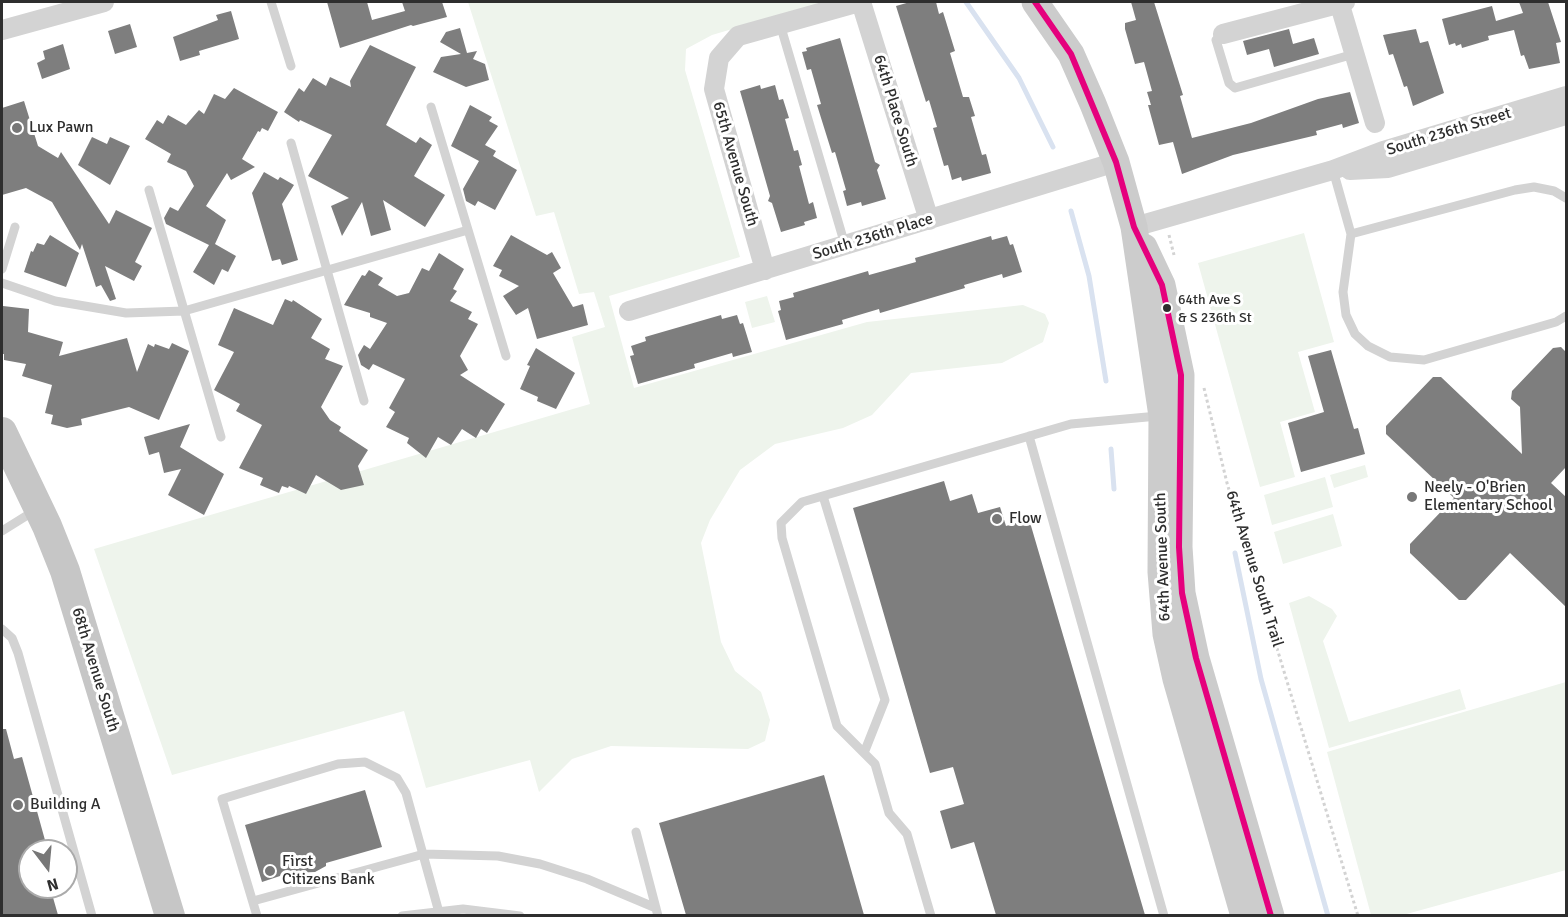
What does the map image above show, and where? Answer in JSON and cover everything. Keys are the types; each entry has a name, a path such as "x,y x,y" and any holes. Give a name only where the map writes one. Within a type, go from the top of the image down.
{"main road":[{"name":"68th Avenue South","path":"2,432 65,571 170,915"}],"street":[{"path":"2,30 104,2"},
{"path":"780,24 860,2"},
{"name":"64th Place South","path":"860,2 929,220"},
{"name":"64th Avenue South","path":"1035,2 1071,54 1116,162 1134,227 1172,415 1182,593 1196,658 1271,915"},
{"path":"1223,34 1341,2 1375,123"},
{"name":"65th Avenue South","path":"765,270 714,89 719,58 738,36 780,24"},
{"name":"South 236th Street","path":"1134,227 1333,170 1383,151 1566,96"},
{"name":"South 236th Street","path":"1333,170 1388,168 1566,115"},
{"name":"South 236th Place","path":"629,311 1116,162"},
{"name":"64th Avenue South","path":"1172,415 1161,572 1166,634 1176,679 1244,915"}],"lane":[{"path":"272,2 291,66"},
{"path":"780,24 845,245"},
{"path":"1223,34 1216,40 1229,83 1235,88 1354,54"},
{"path":"431,107 506,356"},
{"path":"291,143 364,401"},
{"path":"1333,170 1351,234 1343,292 1346,315 1355,334 1368,346 1390,357 1424,360 1556,322 1566,316"},
{"path":"1351,234 1515,190 1534,187 1554,191 1566,198"},
{"path":"149,190 221,437"},
{"path":"2,269 15,227"},
{"path":"2,283 55,302 126,313 184,311 468,230"},
{"path":"931,915 907,834 889,813 875,764 837,726 782,538 781,523 802,502 1029,436 1090,420 1172,415"},
{"path":"1029,436 1164,915"},
{"path":"823,496 885,700 864,753"},
{"path":"2,531 38,508"},
{"path":"2,629 12,638 18,653 92,915"},
{"path":"257,915 222,799 338,764 364,762 396,778 406,793 440,913"},
{"path":"636,832 657,912"},
{"path":"253,901 424,854 498,856 540,864 587,879 657,912"},
{"path":"402,915 483,910 520,915"}],"path":[{"path":"1166,218 1174,259"},
{"name":"64th Avenue South Trail","path":"1204,387 1227,483 1359,915"}],"shaded area":[{"path":"468,2 824,2 712,35 686,49 685,70 740,257 609,296 634,388 867,322 1023,305 1045,314 1049,323 1043,342 1002,363 911,373 872,415 843,428 775,444 740,470 710,520 701,543 721,642 735,671 761,692 770,720 765,741 748,749 611,746 572,759 539,792 530,760 426,788 404,711 172,775 94,549 590,404 572,337 605,327 594,292 579,294 554,212 536,216"},
{"path":"1304,233 1334,342 1298,352 1315,412 1280,422 1295,477 1260,487 1198,263"},
{"path":"767,296 775,322 752,328 745,302"},
{"path":"1365,465 1368,477 1334,488 1330,475"},
{"path":"1325,477 1333,507 1272,525 1264,495"},
{"path":"1333,514 1342,546 1283,564 1274,532"},
{"path":"1309,596 1332,609 1337,616 1323,641 1349,722 1460,689 1466,709 1329,748 1289,603"},
{"path":"1566,682 1566,870 1403,915 1371,915 1327,752"}],"building":[{"path":"327,2 367,2 372,20 405,11 402,2 442,2 447,17 411,25 340,48"},
{"path":"910,2 936,2 939,14 943,12 955,51 950,53 963,97 969,97 975,116 971,117 982,155 986,154 991,173 962,181 961,177 952,180 948,165 944,166 933,128 937,127 929,100 926,102 896,6"},
{"path":"1131,2 1154,2 1183,95 1180,96 1192,138 1251,123 1318,99 1350,92 1359,123 1343,128 1342,124 1316,131 1317,135 1233,155 1182,174 1173,142 1159,145 1148,105 1151,105 1147,92 1152,91 1144,62 1135,64 1125,29 1125,23 1136,20"},
{"path":"1519,2 1548,2 1561,42 1556,43 1560,63 1529,69 1524,55 1521,56 1514,30 1488,36 1489,40 1462,48 1461,44 1449,45 1442,19 1492,6 1496,21 1523,13"},
{"path":"231,11 239,39 199,51 200,55 180,61 173,37 218,20 216,15"},
{"path":"130,24 137,47 115,54 108,31"},
{"path":"460,28 467,53 477,51 473,59 485,64 489,80 466,87 433,72 441,57 461,54 440,42 446,32"},
{"path":"1289,29 1293,44 1314,38 1319,54 1274,67 1269,49 1247,55 1243,41"},
{"path":"1416,29 1420,43 1428,41 1444,93 1413,106 1393,54 1389,55 1383,35"},
{"path":"840,38 875,162 880,165 877,170 886,199 862,206 861,202 847,206 843,191 846,190 835,152 832,153 817,105 821,104 811,69 807,70 802,52 807,51 806,48"},
{"path":"63,44 70,69 42,79 37,63 45,59 43,51"},
{"path":"370,45 416,67 386,125 416,143 420,137 432,145 414,176 445,195 425,227 383,200 391,230 371,236 362,202 342,236 331,206 349,198 308,176 332,135 300,120 299,122 284,112 299,88 304,92 313,78 326,86 330,77 351,87 350,81"},
{"path":"760,85 761,89 775,85 779,100 783,99 789,118 785,119 794,151 798,150 802,165 799,166 809,204 813,202 817,218 804,222 805,225 781,232 772,203 768,201 770,196 740,91"},
{"path":"234,88 278,112 268,131 262,128 260,132 258,131 242,159 255,167 231,180 227,173 206,206 226,220 215,244 236,256 228,272 222,269 214,285 193,272 209,245 166,224 164,218 170,207 178,211 194,186 186,171 167,162 171,154 145,139 157,120 163,124 168,115 186,125 199,110 204,114 214,94 225,99"},
{"path":"24,101 38,146 58,158 61,152 109,224 116,210 152,228 135,262 142,266 134,281 105,266 116,299 110,301 101,285 96,287 82,244 80,250 52,202 26,188 2,195 2,108"},
{"path":"470,105 492,117 489,121 498,126 485,145 496,151 493,156 517,170 495,210 478,201 475,206 466,201 463,189 479,161 451,146"},
{"path":"92,137 107,144 110,137 130,146 110,185 78,165"},
{"path":"264,172 294,185 282,204 298,260 282,265 280,259 272,261 252,193"},
{"path":"50,235 79,253 66,287 24,272 31,251 33,252 37,243 44,245"},
{"path":"511,235 547,255 552,252 561,268 553,273 573,307 583,304 588,325 537,339 528,308 516,315 503,296 519,286 499,276 502,270 493,266"},
{"path":"991,236 992,240 1007,236 1010,245 1013,244 1022,272 1003,278 1002,274 964,285 965,288 880,313 879,309 842,320 843,324 786,340 778,311 781,310 779,301 794,297 793,293 868,271 869,275 916,262 915,258"},
{"path":"439,253 464,269 453,289 457,291 450,301 472,312 468,319 478,324 460,356 468,370 460,375 505,404 487,433 481,429 476,438 462,429 451,445 438,437 426,458 407,443 409,438 386,427 395,412 389,408 405,379 373,364 369,370 361,365 358,355 364,345 370,349 387,323 370,317 370,313 344,305 362,275 365,276 369,270 383,278 378,285 397,296 409,293 422,268 429,271"},
{"path":"285,299 292,302 293,300 322,319 311,338 330,349 325,359 343,366 321,407 330,420 341,427 339,431 368,450 358,466 364,485 341,490 316,475 306,494 289,486 288,488 282,486 279,493 260,485 263,478 239,468 262,425 236,411 240,404 214,390 234,352 218,345 234,308 273,325"},
{"path":"3,306 29,309 28,332 63,342 59,356 127,338 137,372 148,344 169,349 172,343 189,351 159,420 129,407 81,419 82,425 67,428 51,424 53,415 45,413 52,385 22,376 26,364 4,360 4,354 2,354"},
{"path":"721,315 722,319 737,315 740,324 743,323 752,352 733,357 732,353 694,364 695,368 638,384 630,356 634,355 631,346 646,341 645,337"},
{"path":"1561,347 1566,352 1566,467 1551,483 1566,497 1566,607 1510,553 1466,600 1459,600 1410,553 1410,544 1454,498 1386,434 1386,426 1433,377 1441,377 1522,454 1520,407 1511,399 1512,391 1553,348"},
{"path":"536,348 575,373 556,409 537,401 538,397 520,389 530,366 527,365"},
{"path":"1331,350 1354,429 1358,428 1365,454 1301,472 1288,423 1324,412 1308,356"},
{"path":"190,424 180,447 224,474 204,515 168,495 181,469 164,473 159,452 149,455 144,437"},
{"path":"944,481 950,501 972,494 978,513 1000,507 1006,526 1029,519 1145,915 996,915 974,842 951,849 940,811 964,804 953,767 930,773 853,508"},
{"name":"Building A","path":"2,729 6,729 14,759 22,757 45,839 18,839 18,899 53,899 58,915 2,915"},
{"path":"824,775 864,915 686,915 659,823"},
{"path":"365,790 382,847 326,863 326,866 315,872 289,873 262,882 245,825"}],"waterway":[{"path":"966,2 1019,78 1053,147"},
{"path":"1071,211 1089,276 1106,381"},
{"path":"1111,449 1114,489"},
{"path":"1235,553 1261,679 1328,916"}],"transit line":[{"path":"1035,2 1071,54 1116,162 1134,227 1162,285 1181,375 1179,547 1182,593 1196,658 1271,916"}],"place":[{"name":"Lux Pawn","path":"17,128"},
{"name":"64th Ave S & S 236th St","path":"1167,308"},
{"name":"Neely - O'Brien Elementary School","path":"1412,497"},
{"name":"Flow","path":"997,519"},
{"name":"Building A","path":"18,805"},
{"name":"First Citizens Bank","path":"270,871"}]}
